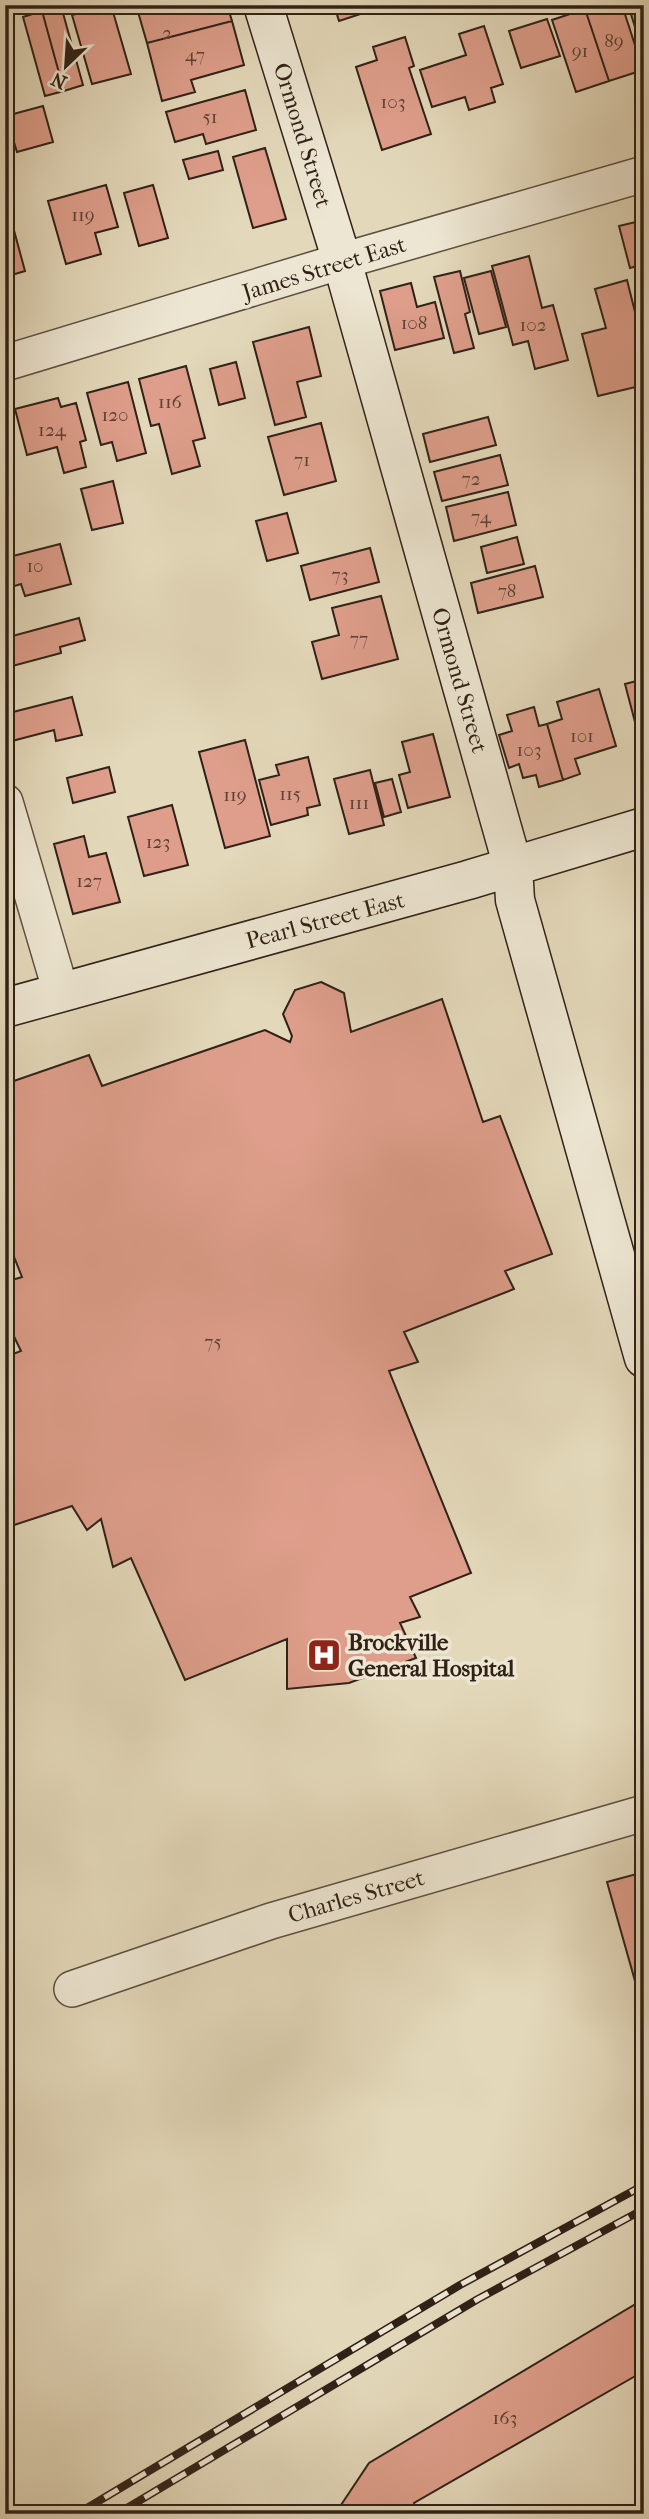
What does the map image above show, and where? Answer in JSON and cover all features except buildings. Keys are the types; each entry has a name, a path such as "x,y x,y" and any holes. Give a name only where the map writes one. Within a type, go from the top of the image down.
{"street":[{"name":"Ormond Street","path":"263,5 342,261 513,867 515,900 638,1318 644,1357"},
{"name":"James Street East","path":"5,363 342,261 644,174"},
{"path":"5,802 61,992"},
{"name":"Pearl Street East","path":"5,1008 513,867 644,827"},
{"name":"Charles Street","path":"72,1989 271,1921 644,1813"}],"railway":[{"path":"77,2514 460,2285 644,2185"},
{"path":"117,2514 478,2299 644,2209"}],"place":[{"name":"Brockville General Hospital","path":"324,1655"}]}
